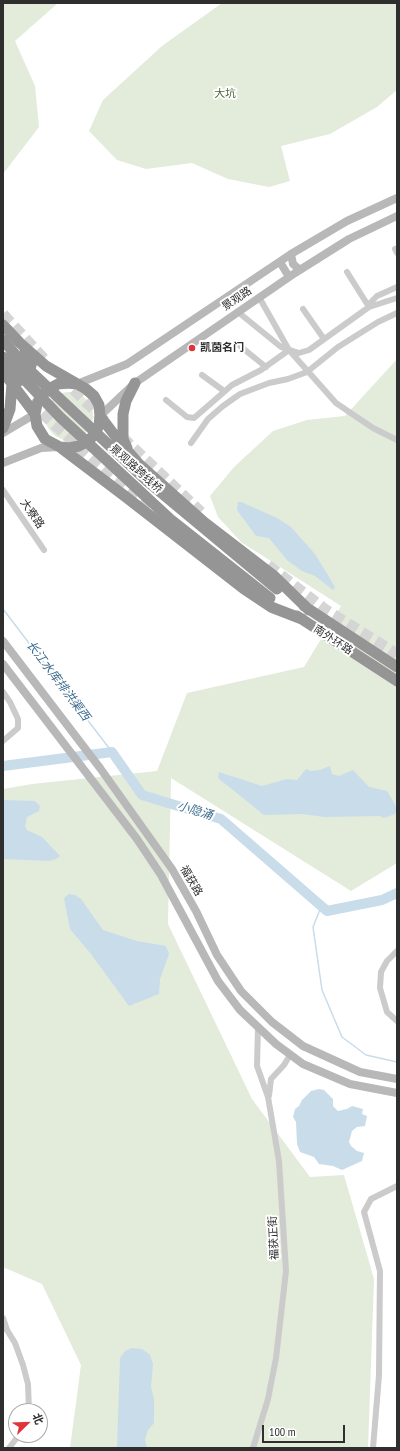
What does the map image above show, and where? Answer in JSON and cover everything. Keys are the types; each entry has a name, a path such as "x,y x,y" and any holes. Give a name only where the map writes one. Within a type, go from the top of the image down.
{"highway":[{"path":"3,325 20,343 46,366 86,389 94,396 99,405 100,416 95,434 88,442 69,448 60,447"},
{"name":"景观路跨线桥","path":"3,340 26,366 146,480 277,589"},
{"path":"3,371 19,381 28,376 32,362 20,343"},
{"name":"景观路跨线桥","path":"3,357 60,417 170,519 270,598"},
{"path":"3,371 35,414"},
{"path":"129,452 123,439 121,424 126,401 135,383"},
{"path":"3,428 10,409 12,384"},
{"path":"77,384 58,384 42,395 37,404 35,414 39,432 45,438 60,447 126,496 244,589 271,607 302,619"},
{"path":"100,416 129,452 204,522 273,575 309,610"},
{"name":"南外环路","path":"277,589 397,667"},
{"name":"南外环路","path":"270,598 397,681"}],"street":[{"path":"77,384 127,364 291,254 347,221 397,198"},
{"name":"景观路","path":"100,416 135,383 259,297 349,238 397,216"},
{"path":"291,254 293,264 300,270"},
{"path":"280,262 287,271 289,277"},
{"path":"347,272 369,307"},
{"path":"369,307 370,303 377,296 397,287"},
{"path":"259,297 289,350 336,403 373,428 397,440"},
{"path":"238,312 281,346 289,350 303,353 369,307 397,298"},
{"path":"303,309 324,339"},
{"path":"190,443 208,419 240,394 269,383 288,379 307,372 338,347 378,322 397,313"},
{"path":"240,346 266,367"},
{"path":"166,400 191,418 232,384 266,367 289,350"},
{"path":"202,375 224,391"},
{"path":"3,433 35,414"},
{"path":"3,463 41,448 60,447"},
{"name":"大寮路","path":"3,490 44,550"},
{"name":"福获路","path":"3,641 100,768 172,870 196,911 217,955 241,991 272,1022 303,1046 360,1072 397,1079"},
{"path":"3,664 84,772 137,839 161,875 218,981 240,1010 290,1055 303,1064 350,1084 397,1093"},
{"path":"3,692 10,702 18,719 18,728 3,741"},
{"path":"397,950 387,961 381,972 380,988 387,1012 397,1020"},
{"name":"福获正街","path":"253,1448 268,1399 276,1358 286,1271 279,1161 268,1097 257,1066 258,1027"},
{"path":"268,1097 271,1079 284,1065 290,1055"},
{"path":"373,1448 379,1375 380,1271 364,1212 371,1199 397,1186"},
{"path":"3,1318 5,1328 15,1343 28,1384 29,1403"}],"green space":[{"path":"3,3 58,3 15,41 35,86 39,127 3,174"},
{"name":"大坑","path":"222,3 397,3 397,90 377,107 330,134 281,146 290,181 269,187 228,179 192,163 146,169 117,160 89,131 103,100 162,46"},
{"path":"397,359 397,863 351,891 171,778 168,924 252,1099 310,1177 344,1175 374,1279 368,1448 70,1448 81,1365 42,1284 3,1267 3,789 32,784 157,771 187,693 304,667 341,606 241,542 218,517 210,496 234,467 273,431 307,420 345,416"},
{"path":"64,392 74,392 83,396 89,402 92,407 92,425 83,436 74,440 64,440 55,436 49,430 45,421 45,411 49,402 55,396"}],"water":[{"path":"238,502 277,518 291,527 315,554 335,587 333,590 315,576 302,571 287,560 269,538 256,536 237,510"},
{"path":"330,766 332,774 339,776 353,770 369,787 387,791 397,808 395,814 384,818 380,816 324,817 303,814 264,815 218,778 219,772 262,786 287,779 297,780 306,769 311,771 320,770"},
{"path":"3,800 35,801 40,806 39,811 27,817 25,827 27,830 42,837 60,856 49,861 3,859"},
{"path":"69,894 75,895 81,899 103,930 137,941 166,946 169,954 160,979 159,994 129,1006 91,954 70,929 64,898"},
{"path":"319,1089 324,1090 333,1099 333,1106 338,1111 352,1106 363,1109 362,1114 367,1116 365,1126 357,1127 352,1131 349,1142 357,1151 364,1153 362,1161 342,1170 333,1166 319,1164 314,1157 300,1152 297,1144 296,1122 293,1117 295,1109 311,1091"},
{"path":"132,1348 142,1349 150,1355 153,1364 151,1387 154,1399 154,1423 148,1430 145,1440 147,1448 117,1448 120,1358 125,1351"}],"waterway":[{"name":"长江水库排洪渠西","path":"3,609 112,752"},
{"name":"小隐涌","path":"3,766 112,752 142,795 221,819 327,911 382,900 397,893"},
{"path":"321,907 313,927 322,990 342,1037 366,1055 397,1062"}],"tunnel":[{"path":"3,314 46,361"},
{"path":"62,378 105,421"},
{"path":"30,402 109,475 162,518"},
{"path":"122,437 201,512"},
{"path":"268,565 326,610 397,654"}],"place":[{"name":"凯茵名门","path":"192,348"}]}
